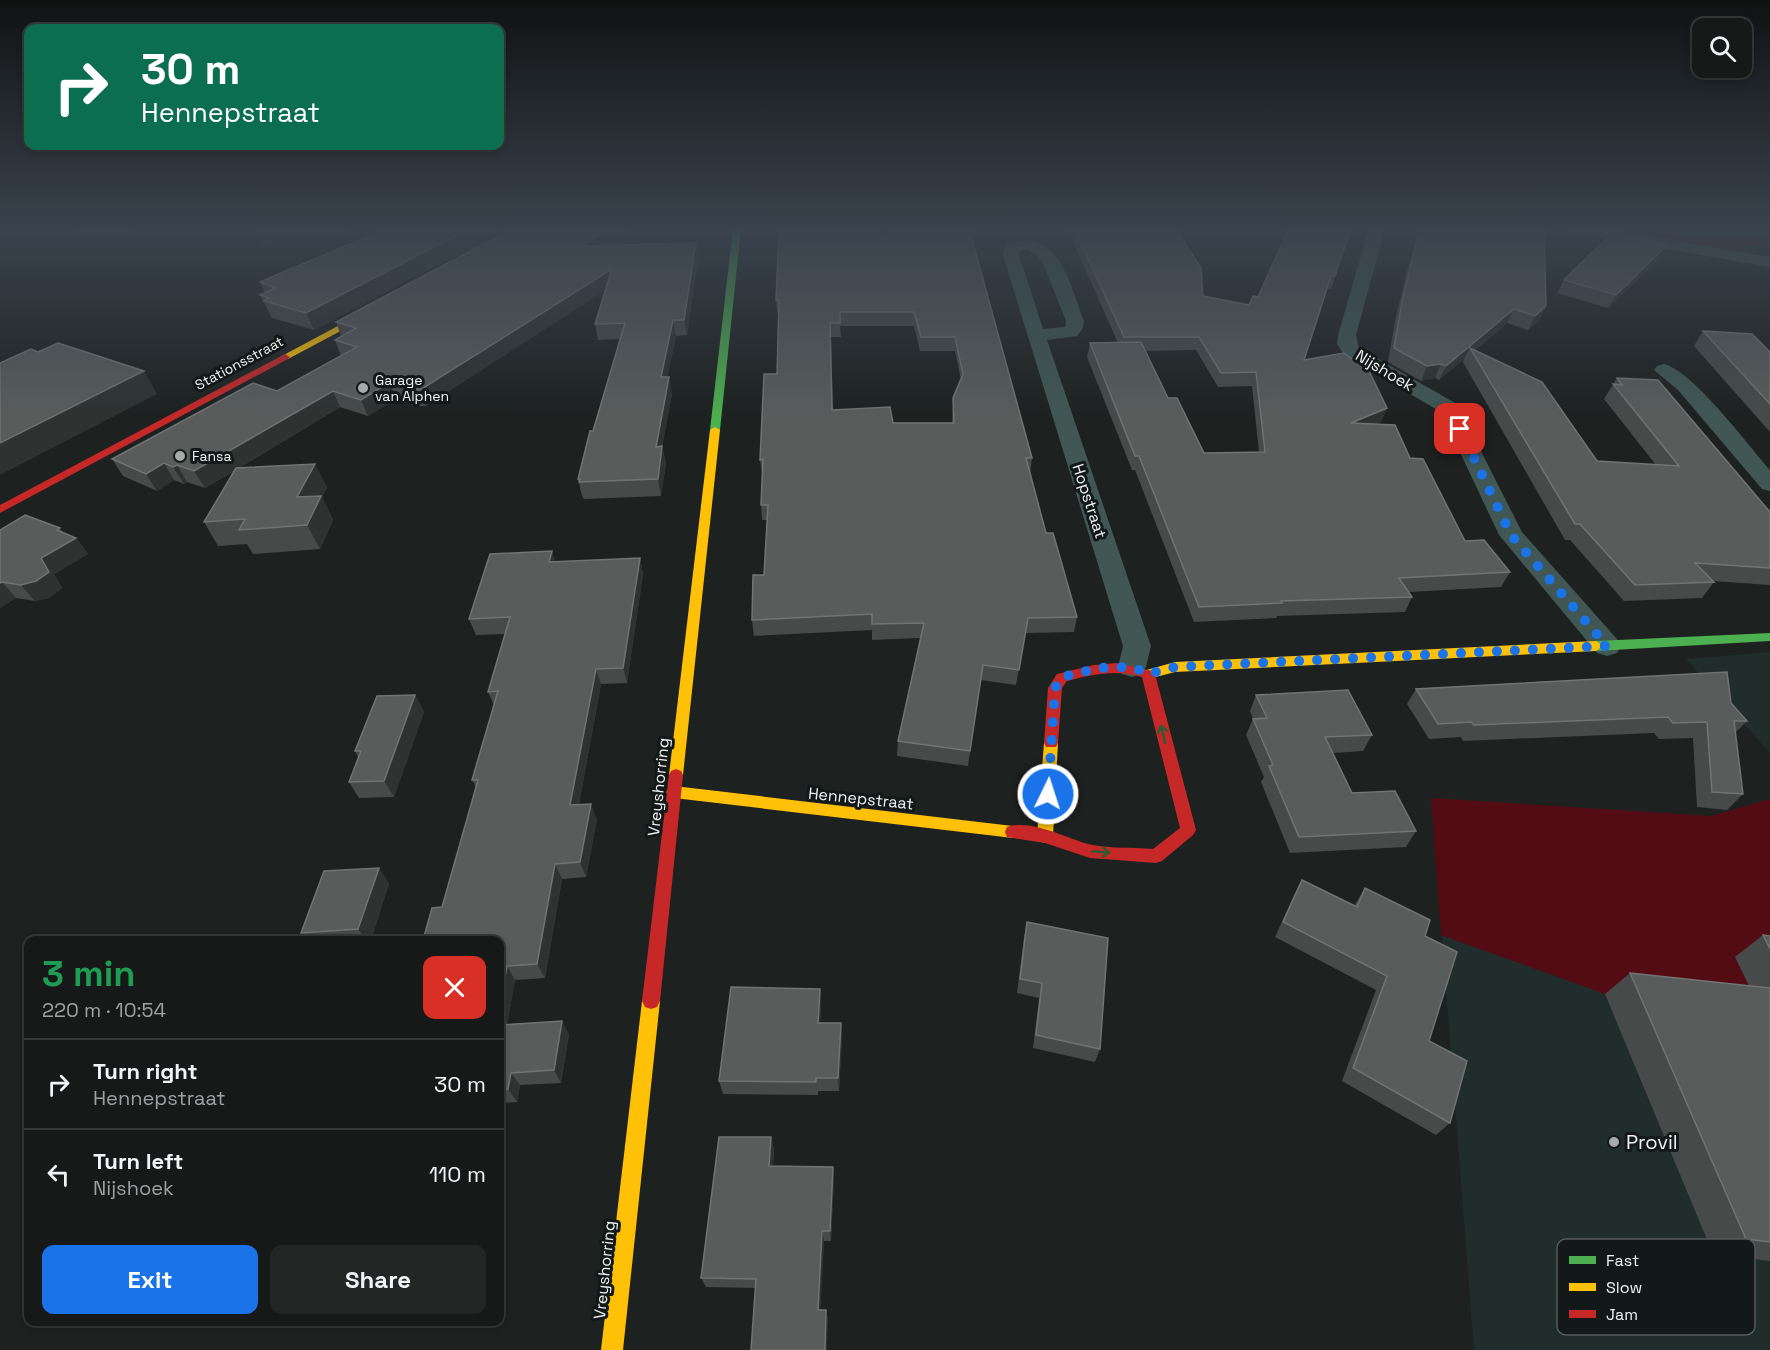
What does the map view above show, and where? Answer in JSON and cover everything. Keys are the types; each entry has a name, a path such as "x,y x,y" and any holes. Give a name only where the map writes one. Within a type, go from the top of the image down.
{"street":[{"name":"Vreyshorring","path":"612,1350 730,291"},
{"name":"Nijshoek","path":"1359,291 1347,335 1347,344 1352,352 1450,408 1511,535 1607,646"},
{"name":"Stationsstraat","path":"0,510 389,301"},
{"name":"Hopstraat","path":"1036,335 1137,646 1140,670"},
{"path":"1664,370 1685,386 1766,476"},
{"path":"1045,836 1055,688 1062,677 1099,668 1140,670 1770,637"},
{"name":"Hennepstraat","path":"674,792 1045,836 1090,851 1156,856 1188,830 1140,670"}],"shaded area":[{"path":"1770,652 1770,753 1686,659"},
{"name":"Provil","path":"1431,798 1711,816 1770,799 1770,1350 1474,1350"},
{"path":"1431,798 1711,816 1770,799 1770,961 1762,1011 1605,994 1441,935"}],"building":[{"path":"269,291 349,291 306,313 264,301 269,298 260,295"},
{"path":"395,291 577,291 420,390 390,382 361,400 333,391 194,471 164,463 146,474 112,459 253,383 277,391 357,347 335,340 356,328 336,322"},
{"path":"605,291 689,291 684,320 673,320 661,377 669,377 656,447 662,446 658,479 579,482 590,431 593,431 625,323 595,324"},
{"path":"776,291 986,291 1032,458 1026,458 1046,533 1053,533 1077,617 1028,618 1019,670 983,665 970,751 898,741 924,623 872,624 872,614 752,620 753,575 764,575 768,505 761,505 763,459 760,460 764,374 777,374 779,300 776,300","holes":["840,312 914,312 921,337 955,337 963,374 953,398 954,423 893,423 890,407 832,410 830,323 840,323"]},
{"path":"1103,291 1203,291 1203,296 1249,305 1253,296 1258,297 1261,291 1326,291 1304,360 1344,353 1369,371 1387,408 1351,423 1395,425 1410,458 1423,459 1465,541 1484,540 1510,572 1399,578 1412,597 1281,601 1282,603 1199,607 1139,456 1135,456 1090,343 1141,342 1168,398 1177,398 1204,453 1265,452 1256,372 1221,373 1199,337 1124,337"},
{"path":"1405,291 1546,291 1546,306 1535,316 1514,309 1446,366 1441,364 1427,366 1394,348"},
{"path":"1602,291 1620,291 1616,295"},
{"path":"1703,331 1752,334 1770,352 1770,404"},
{"path":"58,343 144,371 0,443 0,363 31,349 38,352"},
{"path":"1470,348 1542,382 1597,461 1679,466 1613,384 1622,385 1617,378 1658,380 1770,512 1770,568 1695,563 1714,582 1635,585 1580,524 1575,524"},
{"path":"315,464 297,497 321,496 307,525 239,530 245,519 204,522 236,468"},
{"path":"25,515 60,528 57,530 76,538 41,558 49,572 36,581 21,585 0,583 0,530"},
{"path":"552,551 549,562 640,558 623,668 596,669 570,805 591,804 580,862 555,864 537,964 507,966 504,984 504,936 424,936 432,908 442,907 478,780 472,780 498,691 488,692 510,617 469,619 490,554"},
{"path":"1727,672 1731,703 1747,721 1734,721 1743,794 1712,792 1707,722 1673,723 1668,717 1474,725 1471,722 1438,724 1416,689"},
{"path":"1348,690 1372,735 1325,737 1352,793 1395,791 1416,831 1299,837 1269,766 1273,765 1253,719 1267,718 1256,695"},
{"path":"415,695 384,781 349,782 361,751 355,751 377,696"},
{"path":"379,868 358,929 301,933 324,871"},
{"path":"1302,880 1357,907 1365,888 1430,920 1425,936 1457,952 1429,1041 1467,1061 1450,1123 1353,1068 1387,976 1283,922"},
{"path":"1027,922 1108,938 1100,1049 1036,1035 1042,983 1020,979"},
{"path":"1763,935 1770,936 1770,949"},
{"path":"1630,973 1770,988 1770,1242 1746,1239"},
{"path":"731,987 820,989 818,1023 841,1023 838,1078 816,1078 816,1082 719,1081"},
{"path":"562,1021 554,1070 511,1073 508,1089 504,1090 504,1025"},
{"path":"719,1137 771,1137 769,1166 833,1167 830,1231 822,1231 818,1310 826,1310 825,1350 751,1350 756,1279 701,1278"}],"traffic: fast":[{"path":"715,430 730,291"},
{"path":"1596,646 1770,637"}],"traffic: slow":[{"path":"285,357 377,308"},
{"path":"676,775 715,430"},
{"path":"1148,674 1175,667 1596,646"},
{"path":"1045,836 1051,743"},
{"path":"674,792 1013,832"},
{"path":"612,1350 651,1001"}],"traffic: jam":[{"path":"0,510 285,357"},
{"path":"1013,832 1045,836 1090,851 1156,856 1188,830 1148,674 1116,668 1062,677 1055,688 1051,743"},
{"path":"651,1001 676,775"}],"place":[{"name":"Garage van Alphen","path":"363,388"},
{"name":"Fansa","path":"180,456"},
{"name":"Provil","path":"1614,1142"}],"route":[{"path":"1048,794 1055,688 1062,677 1099,668 1132,667 1148,674 1175,667 1607,646 1511,535 1479,473 1460,429"}]}
